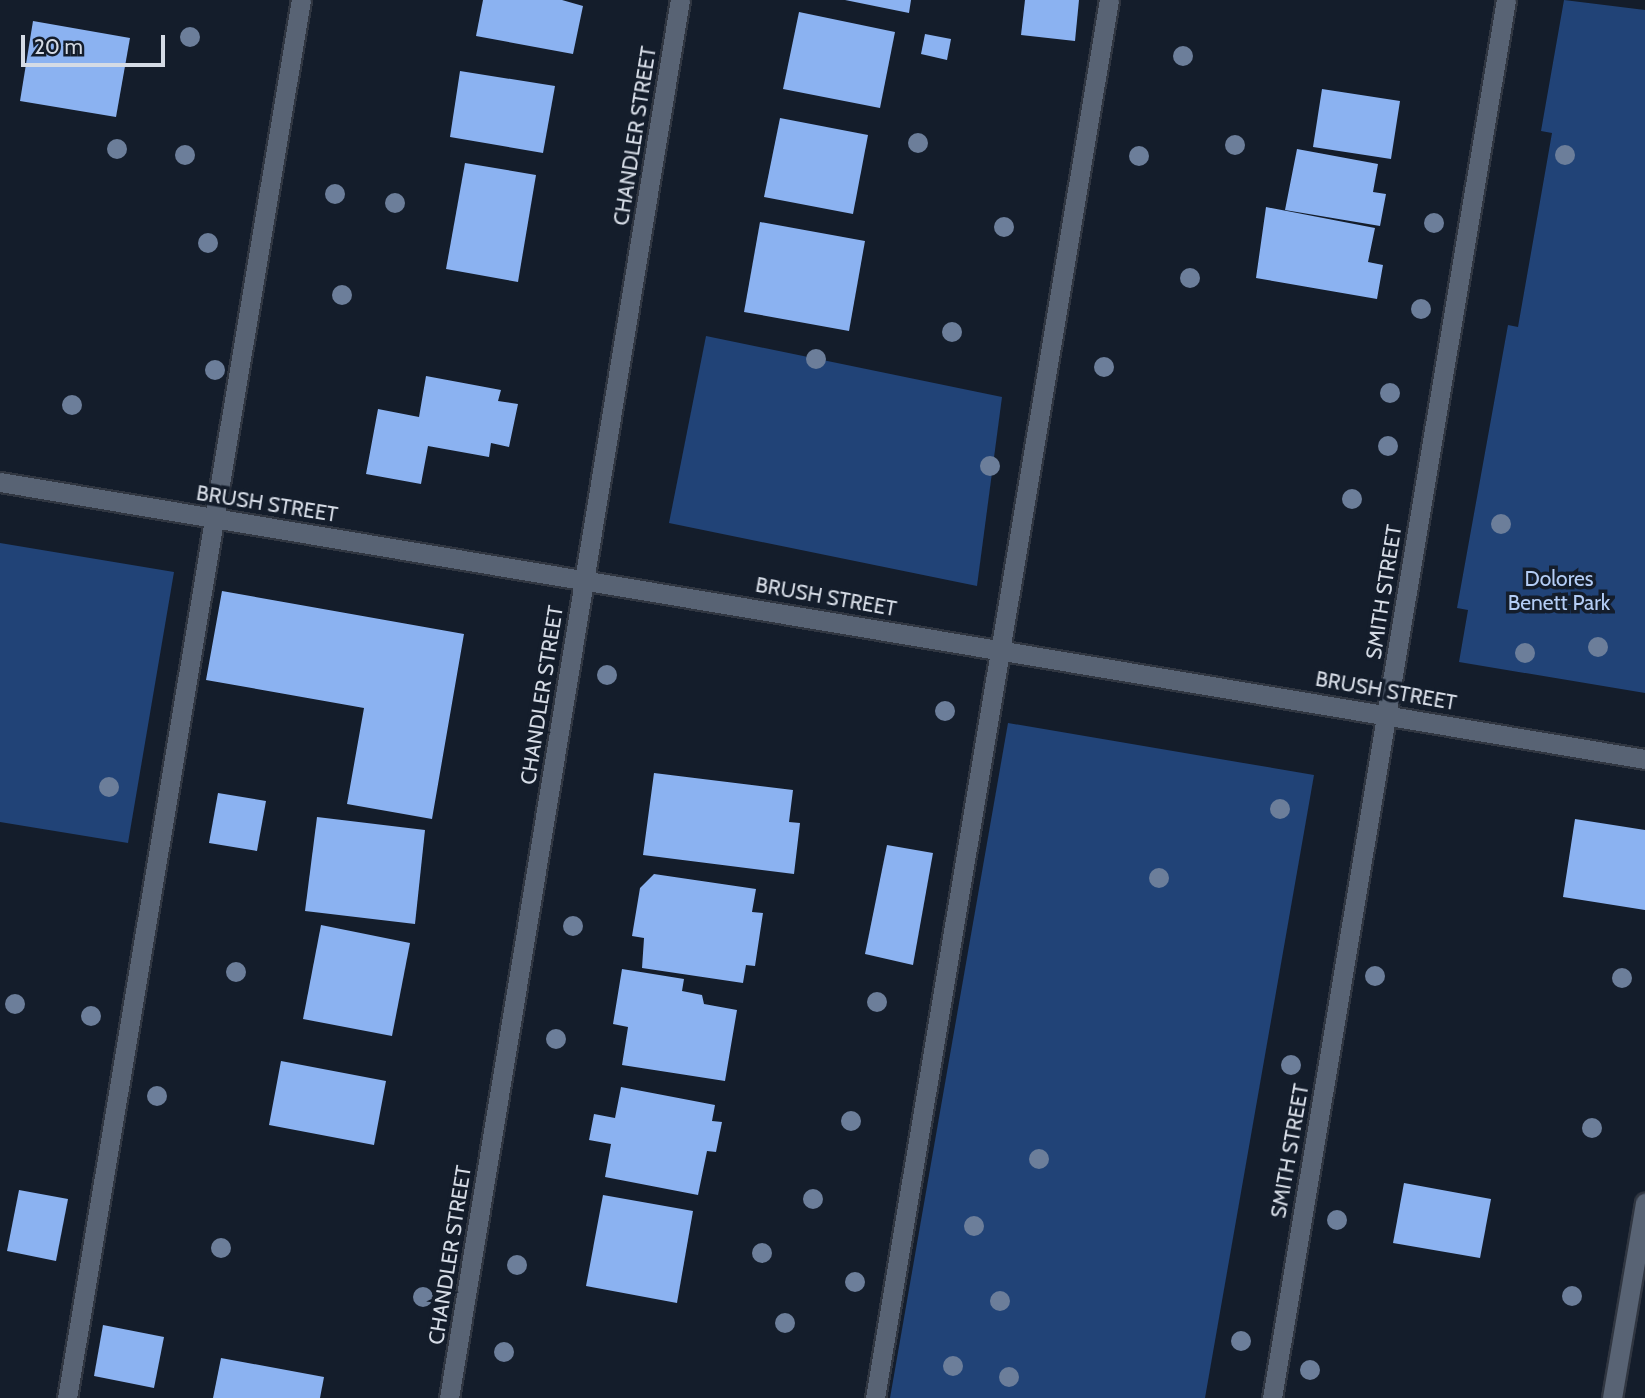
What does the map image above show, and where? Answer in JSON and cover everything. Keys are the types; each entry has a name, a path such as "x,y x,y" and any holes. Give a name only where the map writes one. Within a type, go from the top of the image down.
{"street":[{"path":"67,1398 301,0"},
{"name":"CHANDLER STREET","path":"449,1398 680,0"},
{"path":"874,1398 1109,0"},
{"name":"SMITH STREET","path":"1272,1398 1506,0"},
{"name":"BRUSH STREET","path":"0,482 1645,759"},
{"path":"1612,1398 1645,1203"}],"green space":[{"name":"Dolores Benett Park","path":"1564,0 1645,10 1645,693 1459,662 1468,610 1457,608 1508,325 1518,327 1552,133 1541,131"},
{"path":"706,336 1002,397 977,586 669,523"},
{"path":"0,543 174,572 128,843 0,822"},
{"path":"1008,723 1314,775 1205,1398 890,1398"}],"building":[{"path":"483,0 562,0 583,6 573,54 476,36"},
{"path":"845,0 911,0 909,13"},
{"path":"1025,0 1079,0 1075,41 1021,35"},
{"path":"799,12 895,32 880,108 783,89"},
{"path":"33,21 130,38 116,117 20,101"},
{"path":"925,34 951,39 947,60 921,54"},
{"path":"460,71 555,86 543,153 450,137"},
{"path":"1322,89 1400,101 1391,159 1313,147"},
{"path":"780,118 868,135 853,214 764,197"},
{"path":"1297,149 1378,164 1373,192 1386,194 1380,226 1285,210"},
{"path":"465,163 536,175 518,282 446,269"},
{"path":"1266,207 1375,228 1368,262 1383,265 1377,299 1256,278"},
{"path":"760,222 865,241 849,331 744,312"},
{"path":"426,376 501,390 498,401 518,404 509,447 491,443 489,457 428,446 421,484 366,474 378,409 419,417"},
{"path":"222,591 464,634 432,819 347,804 364,708 206,680"},
{"path":"654,773 793,790 789,822 800,823 794,874 643,855"},
{"path":"218,793 266,801 257,851 209,843"},
{"path":"317,817 425,830 415,924 305,911"},
{"path":"1575,819 1645,830 1645,910 1563,897"},
{"path":"887,845 933,853 913,965 865,954"},
{"path":"654,874 756,889 752,912 763,913 755,966 746,965 743,983 642,968 644,938 632,936 640,888"},
{"path":"321,925 410,943 392,1036 303,1019"},
{"path":"622,969 684,979 682,991 702,995 704,1004 737,1010 725,1081 622,1065 628,1027 613,1024"},
{"path":"281,1061 386,1081 374,1145 269,1125"},
{"path":"621,1087 715,1105 712,1121 722,1122 716,1152 707,1151 698,1195 605,1177 611,1144 589,1140 594,1114 615,1118"},
{"path":"1404,1183 1491,1199 1480,1258 1393,1243"},
{"path":"19,1190 68,1199 56,1261 7,1251"},
{"path":"603,1195 693,1211 677,1303 586,1286"},
{"path":"103,1325 164,1337 154,1388 94,1376"},
{"path":"221,1358 324,1377 320,1398 213,1398"}]}
